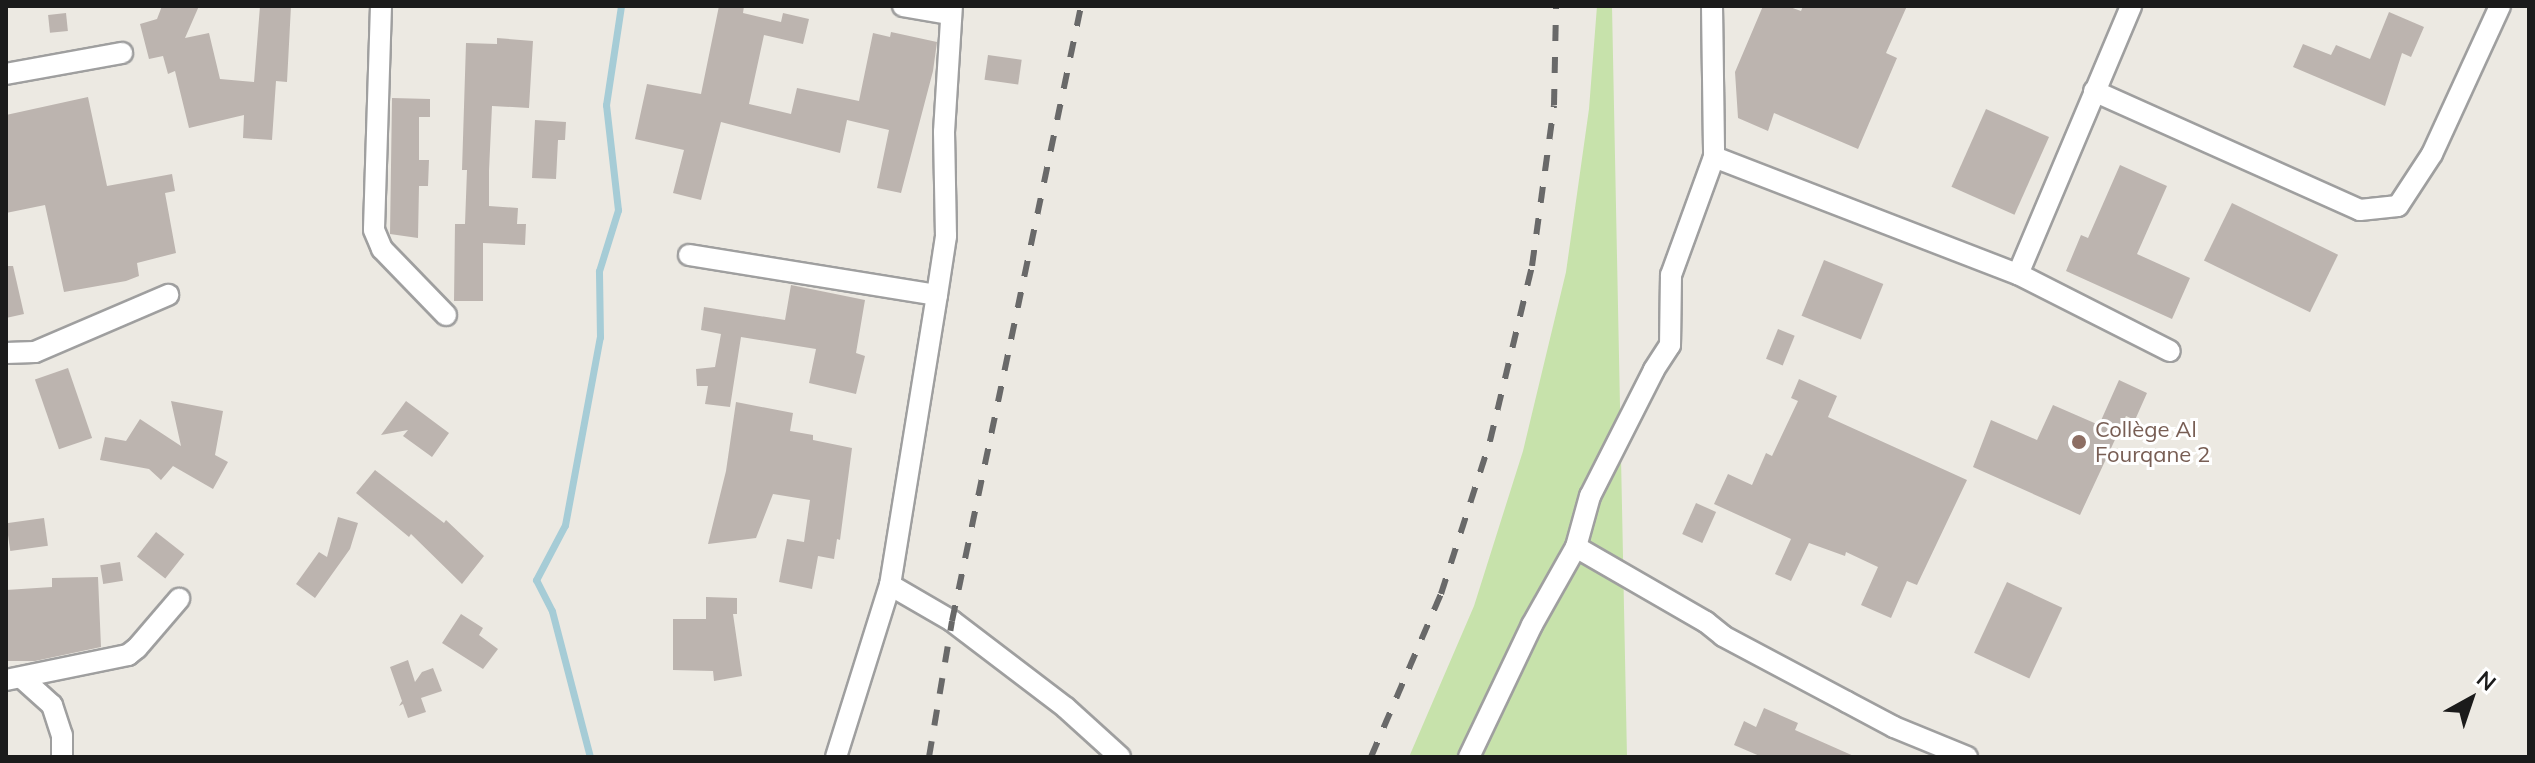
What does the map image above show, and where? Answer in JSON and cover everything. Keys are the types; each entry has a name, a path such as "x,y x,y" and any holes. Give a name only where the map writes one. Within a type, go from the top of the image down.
{"street":[{"path":"381,6 374,230 382,249 446,315"},
{"path":"836,757 890,585 946,236 944,132 951,10 903,6"},
{"path":"1469,757 1532,625 1576,547 1590,496 1654,370 1670,345 1671,275 1714,157 1712,6"},
{"path":"2018,274 2131,6"},
{"path":"2094,91 2360,210 2398,206 2432,154 2500,6"},
{"path":"6,74 122,53"},
{"path":"1714,157 2018,274 2170,351"},
{"path":"689,255 937,295"},
{"path":"6,353 35,352 168,295"},
{"path":"1576,547 1706,622 1723,636 1894,727 1967,757"},
{"path":"890,585 952,621 1066,708 1120,757"},
{"path":"14,680 133,653 179,599"},
{"path":"14,680 52,705 62,735 62,757"}],"green space":[{"path":"1597,6 1612,6 1627,757 1409,757 1474,606 1523,451 1566,272 1589,109"}],"building":[{"path":"162,6 199,6 185,38 209,33 220,79 254,82 260,6 291,6 287,82 276,81 272,140 243,138 244,115 189,128 175,71 168,74 163,56 149,59 140,24 157,19"},
{"path":"719,6 744,6 743,13 781,22 783,13 809,19 803,44 764,35 749,104 791,114 797,88 859,101 873,33 890,37 891,32 937,42 933,71 901,193 877,188 889,130 847,120 840,153 721,122 701,200 673,193 684,150 635,139 647,84 701,94"},
{"path":"1763,6 1787,6 1801,11 1803,6 1907,6 1886,53 1897,58 1858,149 1774,113 1768,131 1738,118 1735,72"},
{"path":"2389,12 2424,27 2411,57 2402,53 2385,106 2293,67 2303,44 2331,55 2336,45 2370,59"},
{"path":"66,13 68,31 50,33 48,15"},
{"path":"497,38 533,41 529,108 492,106 489,171 489,206 518,208 517,224 526,224 525,245 483,243 483,301 454,301 455,224 465,224 467,170 462,170 466,43 497,44"},
{"path":"988,55 1022,60 1018,84 985,80"},
{"path":"88,97 107,186 172,174 175,191 165,193 176,253 137,263 139,276 126,281 64,292 45,205 6,213 6,115"},
{"path":"392,98 430,99 430,117 419,117 419,160 429,160 428,186 419,186 418,238 390,234"},
{"path":"1986,109 2049,137 2014,215 1951,187"},
{"path":"535,120 566,122 565,140 558,140 556,179 532,178"},
{"path":"2120,165 2167,186 2137,254 2190,278 2172,319 2066,271 2081,235 2088,238"},
{"path":"2232,203 2338,255 2310,312 2204,261"},
{"path":"1824,260 1883,284 1861,340 1802,316"},
{"path":"6,266 13,266 24,314 6,318"},
{"path":"791,285 865,300 856,353 865,356 856,394 809,383 816,349 741,337 730,407 705,404 708,386 697,386 696,369 715,367 721,334 701,330 704,307 785,320"},
{"path":"1778,329 1795,336 1783,365 1766,359"},
{"path":"68,368 92,438 59,449 35,379"},
{"path":"1799,379 1837,396 1828,417 1967,480 1917,585 1907,581 1891,618 1861,605 1878,567 1846,552 1845,556 1809,543 1791,581 1775,574 1791,539 1714,504 1728,474 1752,485 1766,453 1772,456 1798,401 1791,398"},
{"path":"2119,380 2147,393 2135,420 2126,416 2080,515 1973,467 1991,420 2037,440 2053,405 2099,425"},
{"path":"171,401 223,411 215,455 228,462 213,489 173,466 161,480 149,469 100,460 105,437 126,441 140,419 181,446"},
{"path":"406,401 449,433 432,457 403,436 408,430 381,435"},
{"path":"736,402 793,413 790,431 813,435 813,440 852,448 840,540 837,539 834,559 818,556 812,589 779,582 787,539 804,542 810,500 773,494 756,538 708,544 726,471"},
{"path":"375,470 444,523 446,520 484,556 462,584 411,534 409,537 356,493"},
{"path":"1696,503 1716,512 1702,543 1682,534"},
{"path":"338,517 358,523 350,549 315,598 296,584 319,552 327,557"},
{"path":"44,518 48,546 10,551 6,523"},
{"path":"156,532 184,554 165,579 137,556"},
{"path":"120,562 123,581 103,584 100,565"},
{"path":"98,577 101,647 35,661 6,661 6,590 52,587 52,578"},
{"path":"2007,582 2062,608 2029,678 1974,653"},
{"path":"706,597 737,598 737,614 733,614 742,676 714,681 713,671 673,670 673,619 706,619"},
{"path":"461,614 483,628 479,635 498,649 483,669 442,643"},
{"path":"408,660 415,682 422,672 433,668 442,691 421,698 426,712 408,718 403,704 399,706 402,701 390,667"},
{"path":"1764,708 1798,723 1795,730 1856,757 1762,757 1734,745 1744,721 1756,727"}],"waterway":[{"path":"590,757 552,611 536,580 565,525 600,337 599,271 618,210 606,105 621,6"}],"railway":[{"path":"929,757 952,621 1081,6"},
{"path":"1371,757 1441,594 1490,441 1532,266 1554,105 1556,6"}],"place":[{"name":"Collège Al Fourqane 2","path":"2079,442"}]}
